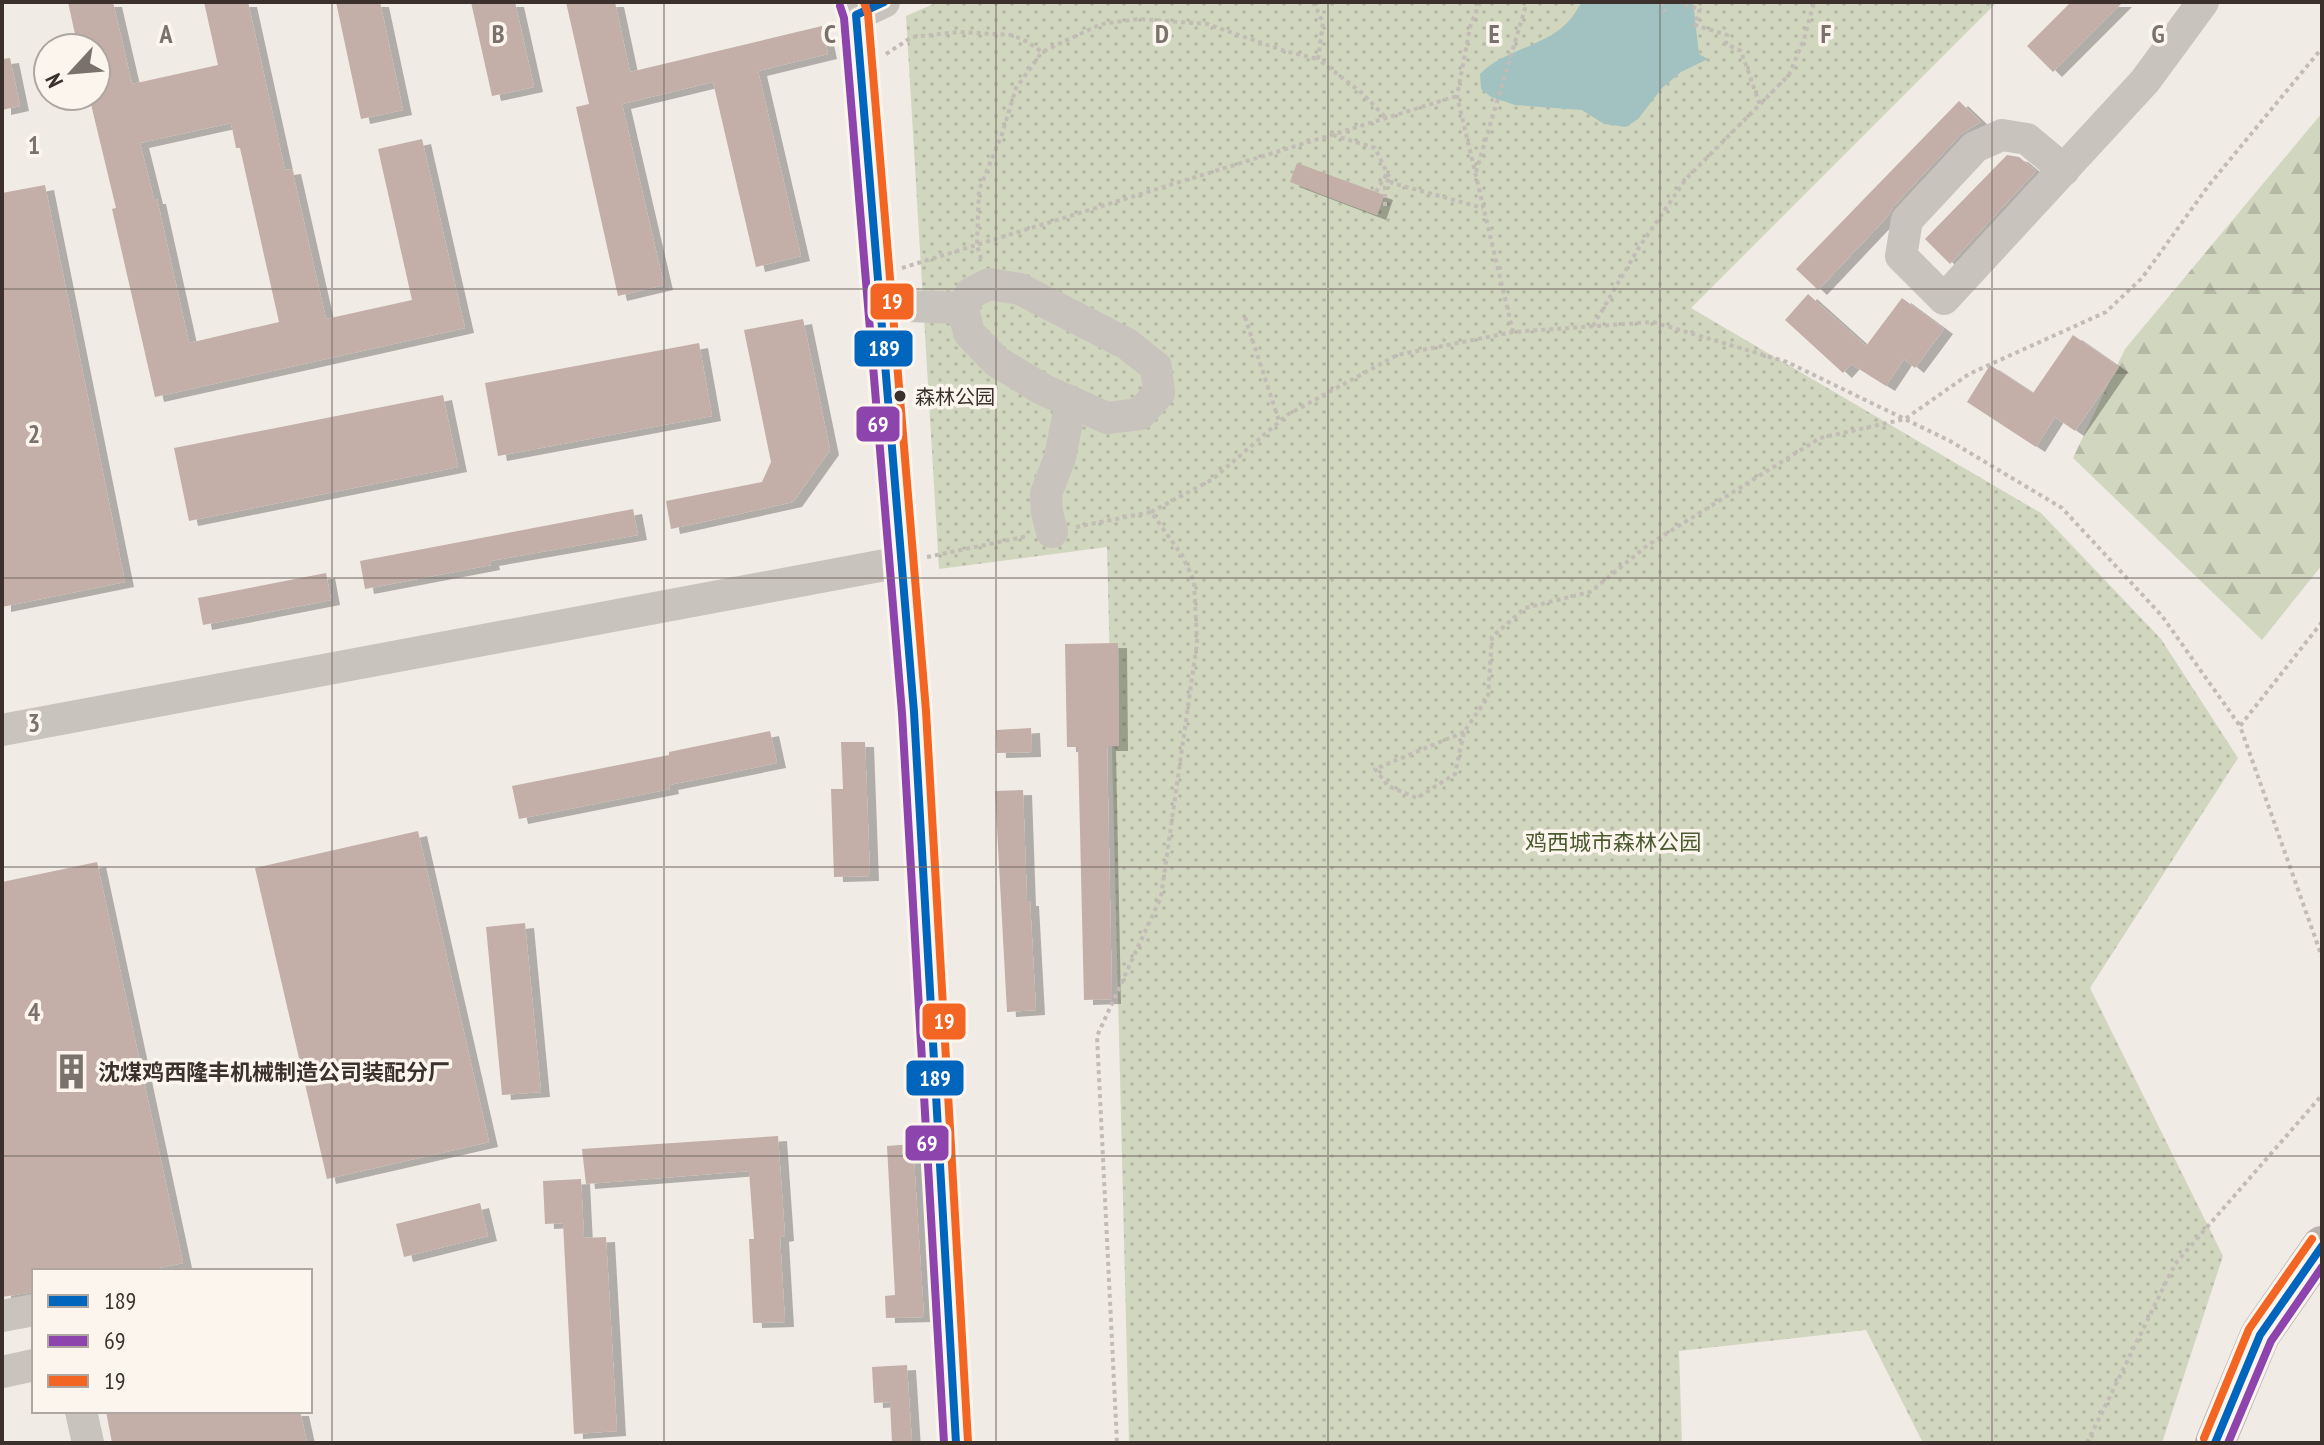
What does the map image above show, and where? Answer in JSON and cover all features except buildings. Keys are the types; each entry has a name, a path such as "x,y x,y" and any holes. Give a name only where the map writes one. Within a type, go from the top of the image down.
{"main road":[{"path":"2215,1443 2260,1335 2322,1246"}],"street":[{"path":"2064,170 2027,139 2002,135 1975,147 1907,220 1901,256 1944,299 2064,170 2145,81 2203,2"},
{"path":"864,6 860,70 914,712 956,1443"},
{"path":"989,284 1020,289 1127,344 1156,367 1159,393 1140,414 1107,418 1042,389 996,361 969,333 963,308 971,293 989,284"},
{"path":"878,291 963,308"},
{"path":"1052,532 1046,494 1060,457 1071,402"},
{"path":"2,730 901,562"},
{"path":"2,1316 32,1310"},
{"path":"2,1372 32,1365"},
{"path":"81,1413 88,1443"}],"path":[{"path":"1313,2 1323,22 1318,59"},
{"path":"1480,2 1470,27 1457,96 1513,332"},
{"path":"1475,174 1527,2"},
{"path":"1661,2 1665,12"},
{"path":"1677,2 1700,9 1695,25 1727,35 1726,44 1741,51 1760,105"},
{"path":"1593,326 1638,249 1686,179 1789,75 1804,39 1814,2"},
{"path":"989,284 977,245 979,190 1002,134 1016,88 1042,52 1101,24 1139,19 1207,24 1318,59 1362,93 1386,118"},
{"path":"860,70 912,37 959,32 1012,35 1042,52"},
{"path":"1464,732 1375,769 1388,786 1417,798 1455,774 1464,732 1488,697 1492,637 1525,608 1590,592 1648,545 1820,438 1905,419 1969,374 2106,312 2142,278 2209,185 2322,48"},
{"path":"878,291 977,245 1457,96"},
{"path":"1332,135 1375,148 1392,183 1483,208"},
{"path":"1376,192 1388,175"},
{"path":"1385,206 1388,175"},
{"path":"1245,317 1279,422"},
{"path":"901,562 1151,512 1213,479 1279,422 1397,355 1513,332 1653,322 1668,326 1787,362 1950,441 2062,508 2162,616 2240,726 2322,957"},
{"path":"1117,1443 1097,1036 1161,897 1197,643 1194,581 1182,555 1151,512"},
{"path":"2240,726 2322,622"},
{"path":"2087,1443 2175,1264 2322,1095"}],"green space":[{"name":"鸡西城市森林公园","path":"938,2 1997,2 1691,308 2041,513 2161,639 2238,758 2090,988 2223,1256 2162,1443 1923,1443 1866,1330 1679,1351 1682,1443 1129,1443 1107,547 939,569 906,16"},
{"path":"2322,113 2322,565 2262,640 2073,458 2125,349"}],"water":[{"path":"1582,2 1693,2 1699,54 1708,59 1681,72 1662,88 1638,119 1626,127 1604,124 1582,110 1515,105 1491,97 1481,89 1480,74 1489,66 1547,38 1569,21"}],"transit line":[{"name":"19","path":"864,2 868,14 926,711 968,1442"},
{"name":"189","path":"884,2 856,15 914,712 956,1443"},
{"name":"69","path":"840,6 844,18 902,713 944,1443"},
{"name":"19","path":"2204,1438 2249,1329 2312,1239"},
{"name":"189","path":"2215,1443 2260,1335 2322,1246"},
{"name":"69","path":"2228,1443 2271,1341 2322,1267"}],"place":[{"name":"森林公园","path":"900,396"},
{"name":"沈煤鸡西隆丰机械制造公司装配分厂","path":"72,1072"}]}
